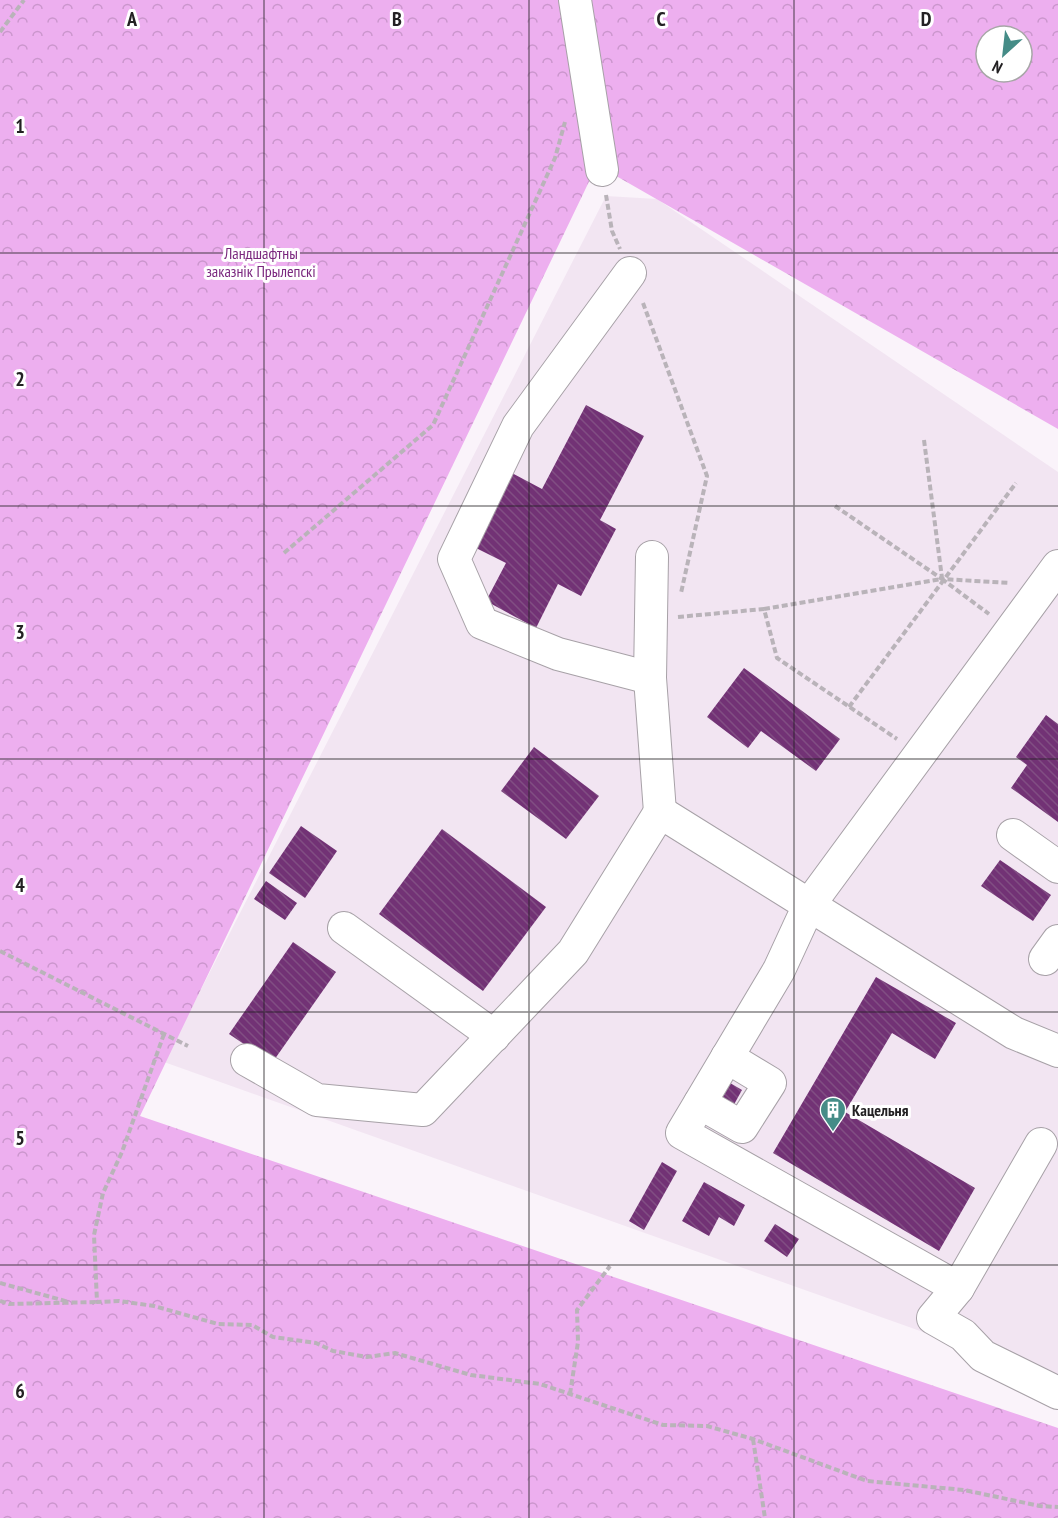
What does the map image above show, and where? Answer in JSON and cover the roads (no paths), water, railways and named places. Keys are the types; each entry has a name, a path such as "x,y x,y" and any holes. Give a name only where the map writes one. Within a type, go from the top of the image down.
{"lane":[{"path":"575,0 602,170"},
{"path":"630,273 518,426 454,558 482,623 558,654 650,678"},
{"path":"247,1060 317,1100 423,1110 573,952 660,812 650,678 651,557"},
{"path":"958,1288 682,1132 779,969 809,905 1051,576"},
{"path":"660,812 1014,1033 1058,1051"},
{"path":"1013,835 1058,867"},
{"path":"344,928 494,1036"},
{"path":"700,1103 742,1127 770,1083 727,1057"},
{"path":"1041,1144 958,1288 933,1318 963,1335 983,1356 1058,1393"}],"place":[{"name":"Кацельня","path":"833,1133"}],"park label":[{"name":"Ландшафтны заказнік Прылепскі","path":"261,262"}]}
